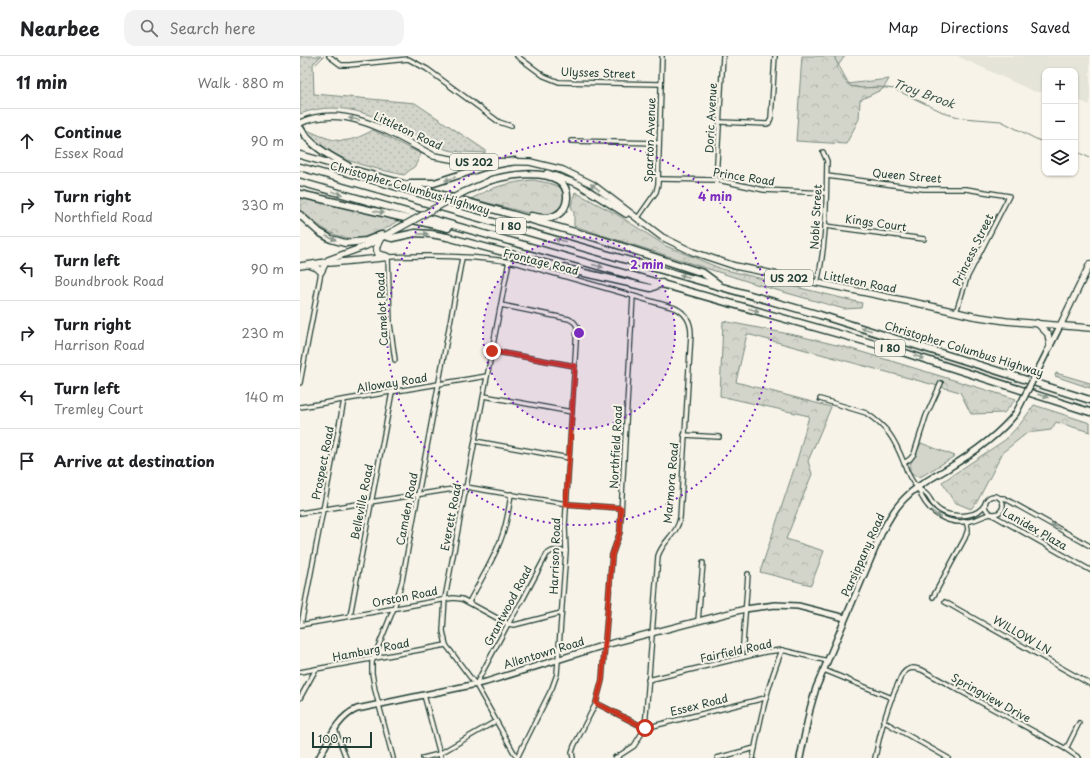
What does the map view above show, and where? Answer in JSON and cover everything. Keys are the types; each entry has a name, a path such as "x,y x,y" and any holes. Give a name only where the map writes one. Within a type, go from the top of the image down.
{"highway":[{"path":"300,128 307,138 321,151 359,171"},
{"path":"300,154 596,238 703,273 722,287"},
{"path":"400,183 434,183 484,167 514,161"},
{"name":"Christopher Columbus Highway","path":"300,167 722,287 901,340 1090,400"},
{"path":"468,202 541,218 551,217 558,214 566,203 567,196 565,188 561,183 552,178 535,175 521,175 491,180"},
{"name":"Christopher Columbus Highway","path":"300,182 904,352 1090,412"},
{"path":"300,194 390,214 427,224 486,235"},
{"path":"300,215 319,232 340,241 360,243 374,239 381,235 392,238 415,233 439,235 570,270 651,288 662,284"}],"main road":[{"name":"Littleton Road","path":"302,122 330,116 352,118 379,127 441,158 472,162 514,161 543,164 572,174 592,184 653,231 674,243 720,262 748,270 985,318 1090,328"},
{"name":"Littleton Road","path":"300,266 326,262 360,249 464,192 499,176 520,172 549,174 578,184 618,210 637,219"},
{"path":"384,237 377,245 377,251 378,254 388,257"},
{"path":"309,265 317,268 321,272 326,262 330,263 388,257"},
{"path":"1060,326 1090,264"},
{"path":"1038,324 1048,334 1050,346"}],"street":[{"path":"329,56 341,65 349,65 408,59 412,56"},
{"name":"Ulysses Street","path":"517,56 544,76 556,82 661,84"},
{"name":"Sparton Avenue","path":"637,219 656,192 659,179 662,56"},
{"name":"Doric Avenue","path":"716,180 723,56"},
{"path":"720,122 769,123 771,118 774,56"},
{"path":"408,59 427,69 499,122 511,126"},
{"path":"571,141 660,143"},
{"name":"Noble Street","path":"817,284 824,253 827,161 823,152"},
{"name":"Queen Street","path":"827,176 923,189 966,189 1009,196"},
{"name":"Prince Road","path":"659,179 716,180 764,190 826,193"},
{"name":"Princess Street","path":"956,312 968,278 1009,196"},
{"name":"Kings Court","path":"825,226 924,239"},
{"name":"Frontage Road","path":"388,257 462,258 508,261 529,265 675,308 684,313"},
{"name":"Camelot Road","path":"388,257 390,324 395,360"},
{"name":"Camden Road","path":"393,758 372,673 373,659 394,608 402,582 462,258"},
{"name":"Everett Road","path":"508,261 501,306 445,598 443,631 446,645 476,685 517,758"},
{"path":"300,383 321,272"},
{"name":"Northfield Road","path":"573,758 572,752 574,746 596,703 602,680 612,555 620,532 634,296"},
{"name":"Harrison Road","path":"501,306 569,319 577,326 566,504 566,551 557,674 552,688 517,758"},
{"name":"Marmora Road","path":"617,758 634,746 645,728 658,556 663,545 675,532 680,518 691,327 684,313"},
{"name":"Parsippany Road","path":"800,758 816,688 882,532 899,505 918,488 965,458 1005,427 1016,414 1060,326"},
{"path":"492,351 575,366"},
{"name":"Alloway Road","path":"300,407 487,376"},
{"path":"904,463 913,456 926,416 941,383"},
{"name":"Belleville Road","path":"350,616 392,392"},
{"path":"484,396 572,412"},
{"path":"820,399 866,413 872,417 891,434 910,479 927,495 935,507 942,512 965,516 968,529 965,538 933,597"},
{"name":"Prospect Road","path":"301,625 344,400"},
{"path":"684,435 719,437"},
{"path":"475,441 570,458"},
{"path":"300,513 419,493 466,487 566,504 621,508"},
{"name":"Lanidex Plaza","path":"918,488 921,498 935,514 944,519 950,520 966,521 999,512 1002,509 1003,502 1000,498"},
{"path":"469,602 497,550 508,516 511,494"},
{"name":"Lanidex Plaza","path":"965,516 978,512 985,504 987,499 991,496 1004,498 1090,546"},
{"name":"Lanidex Plaza","path":"985,504 986,509 991,514 1090,570"},
{"name":"Grantwood Road","path":"476,685 547,554 552,551 566,551"},
{"path":"698,621 702,563"},
{"path":"742,657 748,574"},
{"name":"Orston Road","path":"301,625 445,598 462,599 508,624"},
{"name":"WILLOW LN","path":"945,602 1090,684"},
{"name":"Allentown Road","path":"319,758 335,729 343,718 352,711 379,704 476,685 605,645 745,609 775,605 798,606 845,618"},
{"path":"508,624 514,625 561,613"},
{"name":"Hamburg Road","path":"300,672 446,645"},
{"path":"753,758 765,698 772,674 782,650"},
{"name":"Fairfield Road","path":"648,680 742,657 782,650 828,661"},
{"name":"Springview Drive","path":"892,698 902,675 906,670 914,668 922,670 1066,749 1079,758"},
{"path":"300,698 316,669"},
{"path":"824,670 892,698 883,721 875,758"},
{"path":"424,695 440,756"},
{"name":"Essex Road","path":"645,728 765,698"},
{"path":"596,703 645,728"},
{"path":"423,758 440,756 496,721"},
{"path":"883,721 948,758"},
{"path":"1066,749 1079,723"},
{"path":"335,729 346,758"},
{"path":"717,758 755,748"}],"shaded area":[{"path":"957,56 1090,56 1090,105 1078,100 1078,68 1042,68 1042,92 1035,92"}],"green space":[{"path":"300,56 321,56 313,64 314,94 415,103 485,150 485,153 460,152 445,149 378,118 348,109 316,109 300,114"},
{"path":"802,56 845,56 837,67 847,84 889,79 883,89 860,100 859,119 846,144 796,141"},
{"path":"307,130 332,139 347,140 373,130 421,154 415,166 404,175 351,161 326,149 316,141"},
{"path":"533,180 549,183 563,188 564,200 561,208 555,213 537,214 471,199 501,186"},
{"path":"575,192 618,215 666,246 722,269 862,303 861,308 844,309 762,286 574,226 574,213 571,206"},
{"path":"300,198 399,220 380,232 365,237 355,239 345,238 326,230 300,210"},
{"path":"723,321 845,347 1016,399 1004,413 971,414 960,392 747,334 736,382 831,407 808,461 812,474 786,539 824,551 811,585 760,572 798,457 809,416 720,396"},
{"path":"1056,373 1090,383 1090,388 1055,376"},
{"path":"1034,405 1090,423 1090,432 1056,422 1051,430 1027,433 1003,452 978,500 971,509 954,502 942,482 1005,440 1021,423"},
{"path":"921,443 955,456 922,476 914,476 910,471 910,465"}],"waterway":[{"path":"316,64 324,56"},
{"name":"Troy Brook","path":"835,56 835,59 850,86 894,89 947,114 963,118 1001,121 1042,142"},
{"name":"Troy Brook","path":"1078,152 1090,158"}],"route":[{"path":"492,351 575,366 566,504 621,508 619,538 612,555 602,680 596,703 645,728"}]}
